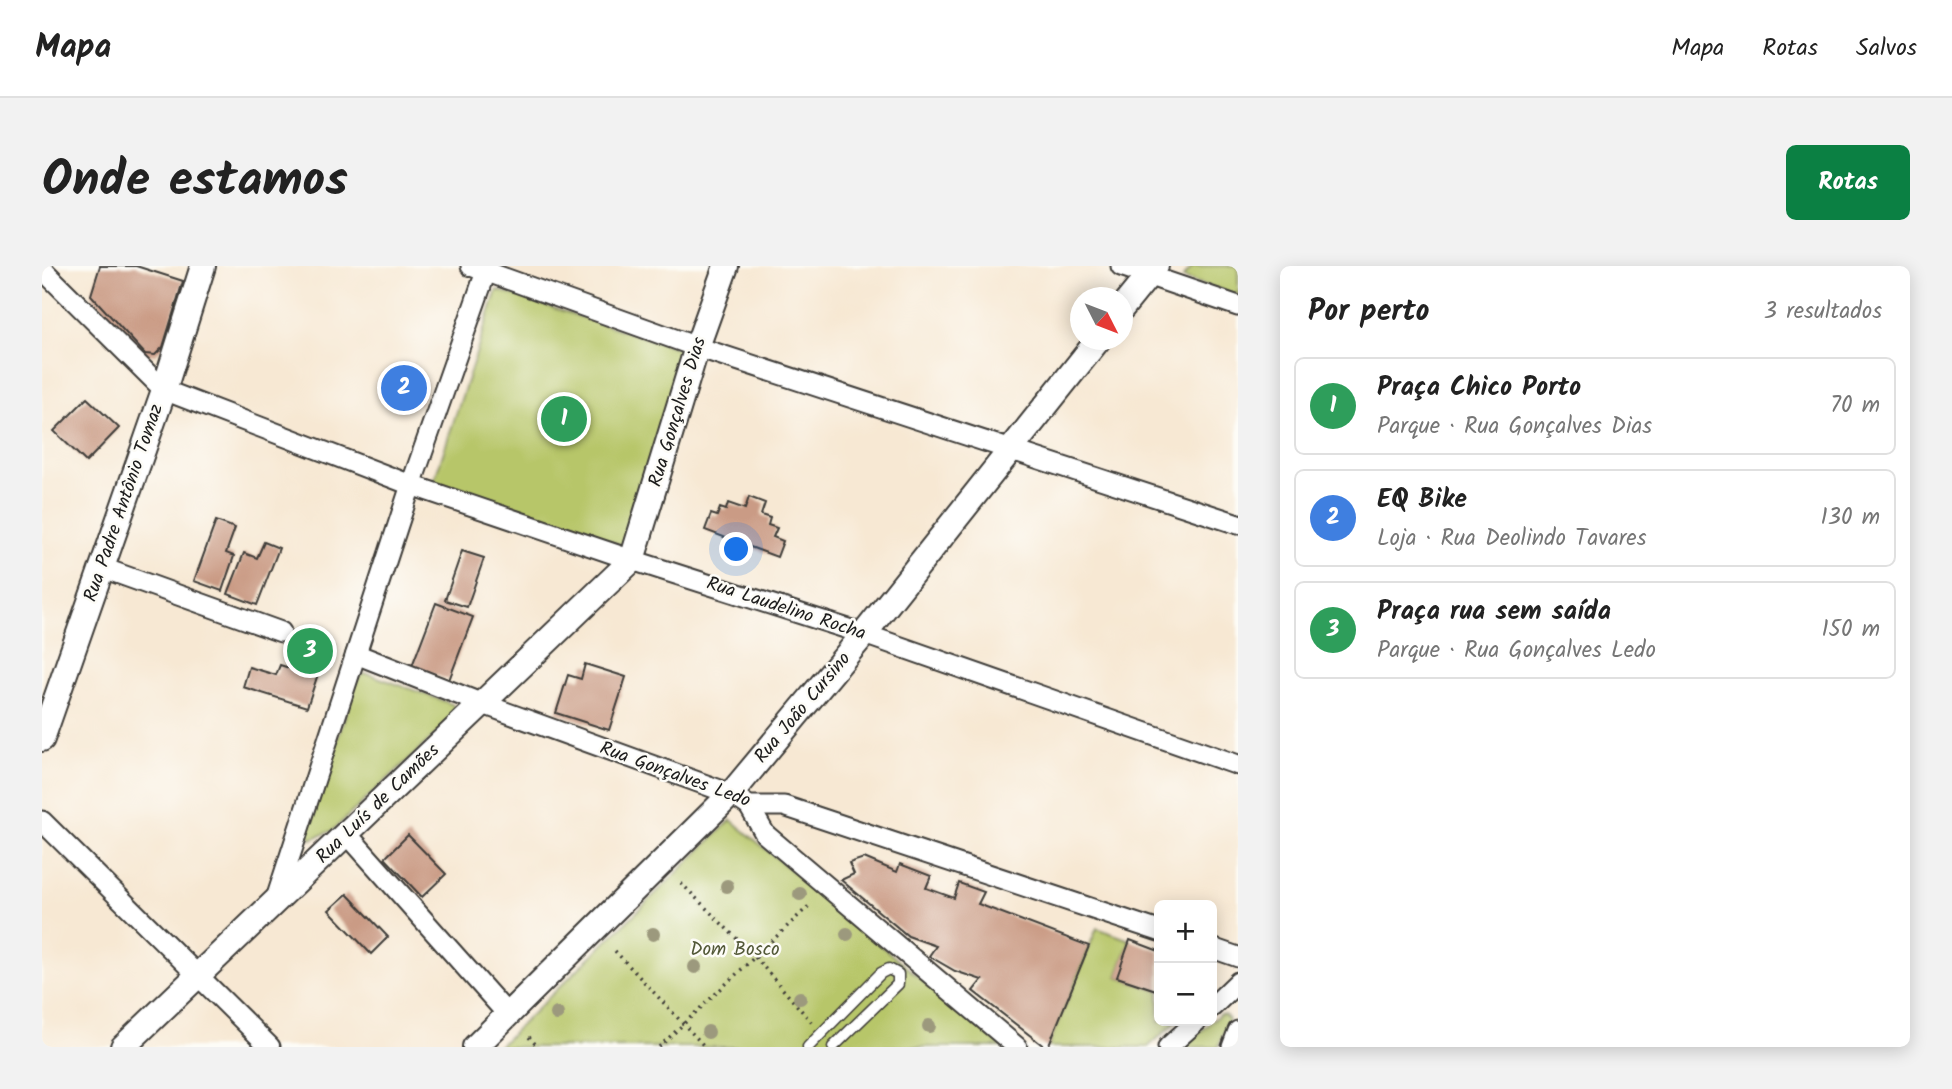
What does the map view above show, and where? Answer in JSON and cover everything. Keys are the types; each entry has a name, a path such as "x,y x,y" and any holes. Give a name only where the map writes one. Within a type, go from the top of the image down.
{"street":[{"name":"Rua Padre Antônio Tomaz","path":"42,739 164,390 203,266"},
{"name":"Rua Gonçalves Dias","path":"632,560 697,347 726,266"},
{"path":"1121,266 1152,271 1238,306"},
{"path":"275,902 482,268 697,347 1238,524"},
{"path":"42,270 164,390"},
{"path":"1133,294 1152,271"},
{"name":"Rua João Cursino","path":"475,1047 740,800 864,634 1090,350"},
{"name":"Rua Laudelino Rocha","path":"164,390 411,485 632,560 864,634 1238,765"},
{"name":"Rua Luís de Camões","path":"123,1047 348,835 632,560"},
{"path":"100,567 281,632"},
{"name":"Rua Gonçalves Ledo","path":"356,654 740,800 784,806 1154,929"},
{"path":"740,800 765,834 1017,1047"},
{"path":"42,821 270,1047"},
{"path":"348,835 508,1015"},
{"path":"1217,950 1238,957"},
{"path":"1217,1002 1238,982"},
{"path":"1168,1047 1191,1026"},
{"path":"1232,1047 1238,1031"}],"lane":[{"path":"808,1047 881,973 889,969 898,974 898,984 833,1047"}],"path":[{"path":"681,883 755,957 822,1034"},
{"path":"659,1047 811,904"},
{"path":"615,951 705,1047"},
{"path":"529,1037 538,1047"}],"green space":[{"path":"1193,266 1238,266 1238,295 1183,278"},
{"path":"497,290 693,353 631,548 433,484"},
{"path":"295,631 336,645 328,670 284,657"},
{"path":"362,674 369,674 452,704 456,710 452,719 332,831 311,839 308,828 357,680"},
{"name":"Dom Bosco","path":"731,820 1002,1047 498,1047"},
{"path":"1097,928 1130,940 1117,977 1154,989 1154,1026 1171,1026 1148,1047 1048,1047"},
{"path":"1220,1014 1229,1019 1218,1047 1184,1047 1207,1026 1217,1026 1217,1017"}],"building":[{"path":"100,266 136,266 183,281 163,347 155,355 145,354 91,295"},
{"path":"389,372 426,383 420,404 382,392"},
{"path":"87,398 119,428 86,462 54,431"},
{"path":"749,497 765,503 761,515 770,518 768,525 777,528 773,537 783,541 777,557 705,530 711,514 717,516 720,508 726,510 728,503 745,509"},
{"path":"216,521 235,528 226,553 234,556 222,591 194,581"},
{"path":"264,542 279,548 257,605 228,594 244,553 257,558"},
{"path":"462,551 484,558 467,607 445,600"},
{"path":"436,603 473,617 449,680 412,666"},
{"path":"585,664 626,677 609,730 556,713 568,675 581,679"},
{"path":"280,665 317,677 307,707 243,687 249,667 276,675"},
{"path":"408,835 446,874 422,897 385,858"},
{"path":"864,858 897,872 900,864 931,876 926,888 954,898 959,883 984,892 978,904 1089,946 1048,1047 973,991 982,980 955,971 929,956 936,946 908,936 841,880 854,874 849,863"},
{"path":"347,894 388,937 371,954 329,910"},
{"path":"1130,940 1154,949 1154,989 1117,977"}],"place":[{"name":"EQ Bike","path":"404,388"},
{"name":"Praça Chico Porto","path":"564,419"},
{"name":"Praça rua sem saída","path":"310,651"}]}
